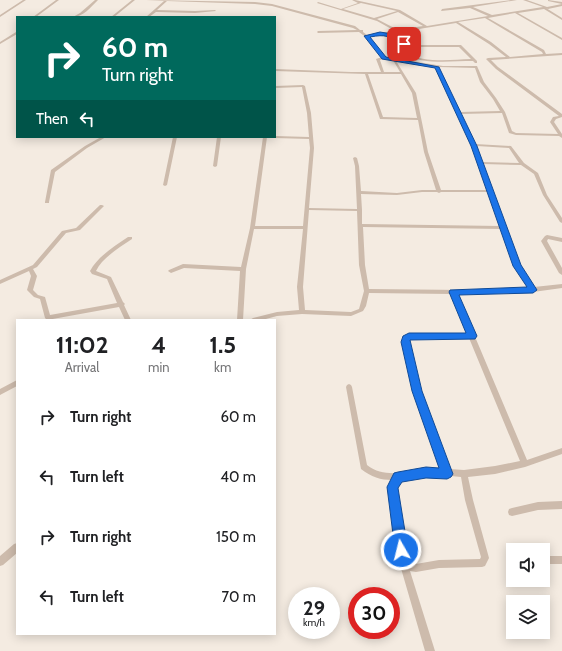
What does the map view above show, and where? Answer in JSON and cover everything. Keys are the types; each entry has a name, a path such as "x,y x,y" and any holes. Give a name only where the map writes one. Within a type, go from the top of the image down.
{"street":[{"path":"0,16 25,0"},
{"path":"35,16 58,0"},
{"path":"75,16 97,0"},
{"path":"113,16 134,0"},
{"path":"147,0 264,4 350,26 367,36 384,58"},
{"path":"148,16 167,0"},
{"path":"353,0 399,11 427,27"},
{"path":"442,10 516,0"},
{"path":"524,0 550,8"},
{"path":"549,0 562,4"},
{"path":"342,9 360,3 359,2"},
{"path":"318,3 383,22 397,31"},
{"path":"367,36 457,23 491,16 516,14 550,8 562,4"},
{"path":"470,7 491,16"},
{"path":"545,9 562,19"},
{"path":"155,11 215,11"},
{"path":"374,19 399,11"},
{"path":"516,14 562,39"},
{"path":"485,17 543,51 545,54"},
{"path":"457,23 490,43 510,58"},
{"path":"380,34 390,34 397,31"},
{"path":"318,32 362,32"},
{"path":"390,34 406,46 460,46 478,64"},
{"path":"0,43 16,35"},
{"path":"406,46 408,49 403,50 403,53 415,58 428,60 474,60"},
{"path":"557,54 562,57"},
{"path":"562,54 488,59 496,68 562,116"},
{"path":"383,73 377,60 384,58 437,67 476,67 482,82 495,99 502,112 509,131 516,134 561,136"},
{"path":"394,60 414,93 429,164 439,192"},
{"path":"437,67 460,113 474,146 517,266 533,290"},
{"path":"276,70 402,73"},
{"path":"366,73 381,118 419,120"},
{"path":"276,86 303,86 309,113 312,138 308,209 300,287 302,312"},
{"path":"460,113 502,112"},
{"path":"561,136 552,122 554,118 562,116"},
{"path":"276,137 312,138"},
{"path":"47,202 53,171 86,147 102,138"},
{"path":"165,185 175,138"},
{"path":"215,166 219,138"},
{"path":"240,319 243,269 252,228 265,138"},
{"path":"474,146 510,147 522,164 536,173 546,195 562,222"},
{"path":"257,319 277,314 302,312 356,312 363,306 367,290 362,265 361,225 357,166 355,158"},
{"path":"480,163 522,164"},
{"path":"358,192 397,194 422,191 490,192"},
{"path":"0,282 35,266 64,232 78,229 102,206"},
{"path":"308,209 360,210"},
{"path":"361,225 504,228"},
{"path":"252,228 305,227"},
{"path":"562,240 547,237 544,241 562,273"},
{"path":"128,319 109,278 94,273 94,268 116,246 130,238"},
{"path":"171,271 183,266 243,269"},
{"path":"30,268 34,276 30,290 36,296 43,298 48,318 122,304"},
{"path":"367,290 453,292 533,290 562,286"},
{"path":"453,292 525,464"},
{"path":"447,474 417,391 405,342 409,336 472,336"},
{"path":"0,392 16,384"},
{"path":"348,387 364,467 371,474 384,477 398,477 426,473 447,474 451,472 464,474 525,464 562,451"},
{"path":"404,565 416,568 439,564 482,563 485,558 469,500 464,474"},
{"path":"398,477 392,487 404,565 430,651"},
{"path":"512,512 538,506 562,505"},
{"path":"0,562 16,548"},
{"path":"550,560 562,560"}],"route":[{"path":"401,550 392,487 398,477 426,473 447,474 417,391 405,342 406,339 409,336 472,336 453,292 533,290 517,266 474,146 460,113 437,67 427,64 384,58 384,56 367,36 390,34 404,44"}]}
